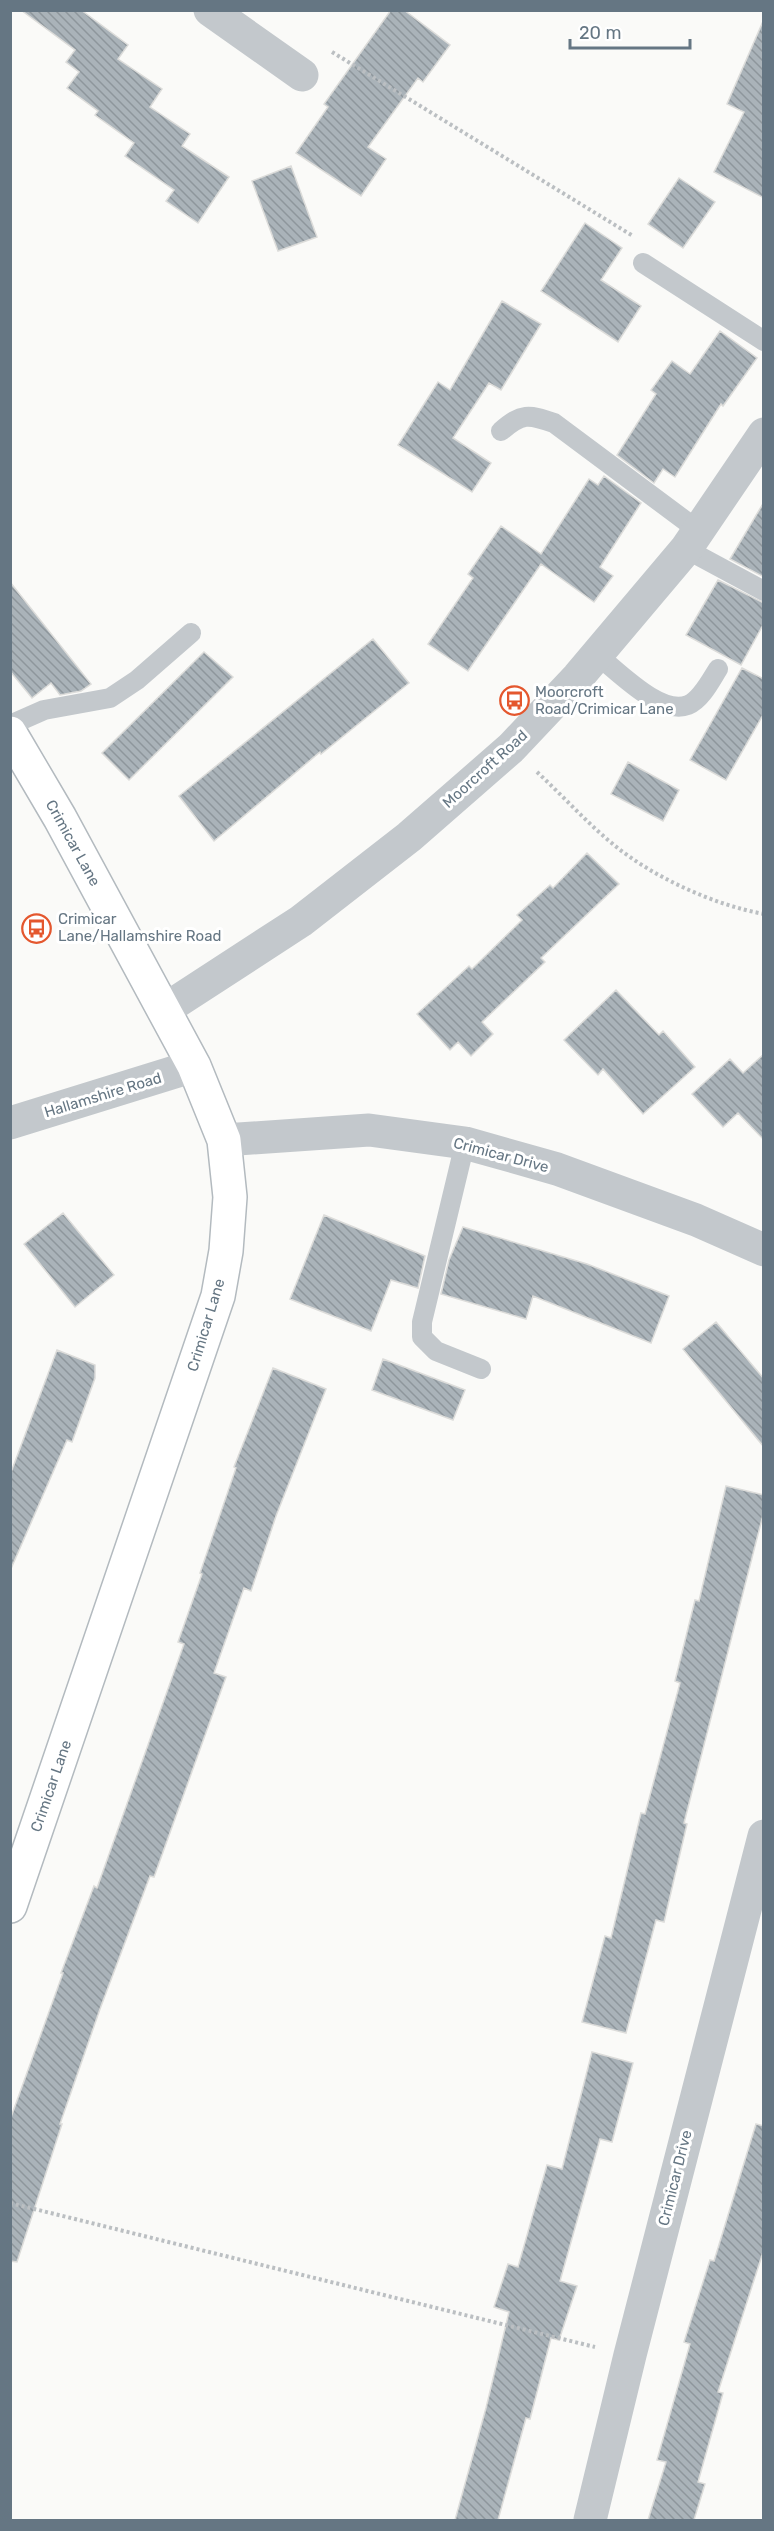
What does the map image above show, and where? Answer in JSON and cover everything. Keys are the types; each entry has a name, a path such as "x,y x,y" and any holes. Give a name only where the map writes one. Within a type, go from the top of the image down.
{"street":[{"path":"210,10 302,75"},
{"name":"Moorcroft Road","path":"164,1010 301,921 409,837 511,748 597,655 692,540 764,434"},
{"name":"Crimicar Lane","path":"10,733 60,818 195,1066 224,1140 230,1197 226,1251 218,1296 10,1906"},
{"name":"Hallamshire Road","path":"10,1123 195,1066"},
{"name":"Crimicar Drive","path":"224,1140 369,1130 465,1143 556,1169 696,1220 764,1250"},
{"name":"Crimicar Drive","path":"590,2520 630,2355 764,1836"}],"lane":[{"path":"643,263 764,341"},
{"path":"501,431 516,419 532,416 554,423 692,540 764,591"},
{"path":"10,725 44,710 110,698 137,680 192,633"},
{"path":"597,655 649,697 671,706 689,705 704,691 718,669"},
{"path":"465,1143 422,1322 422,1337 436,1351 481,1369"}],"path":[{"path":"302,75 324,47 641,241"},
{"path":"511,748 615,845 670,881 744,911 764,914"},
{"path":"10,2203 630,2355"}],"building":[{"path":"21,10 81,10 128,45 118,59 162,89 150,107 190,134 182,146 229,177 198,223 166,201 174,190 125,156 134,143 95,115 98,111 67,88 79,72 66,62 75,50"},
{"path":"391,10 404,10 450,45 423,82 418,78 368,147 386,159 361,196 296,153 328,107 324,104"},
{"path":"764,19 764,198 714,172 744,112 727,104"},
{"path":"291,166 317,237 278,251 252,181"},
{"path":"679,178 715,202 683,248 648,224"},
{"path":"585,223 622,248 601,280 641,306 618,342 541,291"},
{"path":"502,301 541,324 501,390 489,383 453,438 491,463 472,492 398,445 438,382 450,390"},
{"path":"720,331 757,358 723,406 721,404 675,477 663,469 654,483 617,455 656,394 651,390 672,361 690,374"},
{"path":"604,476 641,503 600,567 613,576 594,602 541,564 468,671 428,644 473,578 468,574 501,526 541,554 589,479 598,485"},
{"path":"764,502 764,577 730,559"},
{"path":"718,580 764,603 764,623 741,665 686,635"},
{"path":"10,582 91,684 81,691 60,695 51,683 32,698 10,671"},
{"path":"373,639 409,683 321,754 320,752 214,841 179,796"},
{"path":"204,652 233,677 129,780 102,753"},
{"path":"742,668 764,679 764,713 726,780 690,760"},
{"path":"628,762 679,790 663,821 611,794"},
{"path":"587,853 619,884 541,958 545,962 482,1022 493,1034 471,1056 458,1042 450,1050 417,1014 469,966 472,969 522,920 517,915 550,885 553,888"},
{"path":"616,990 659,1035 663,1031 695,1067 643,1114 603,1069 598,1075 564,1040"},
{"path":"764,1054 764,1140 738,1113 723,1127 692,1094 730,1059 743,1073"},
{"path":"63,1213 114,1275 75,1307 24,1244"},
{"path":"324,1215 425,1256 418,1288 391,1280 371,1331 290,1299"},
{"path":"463,1227 587,1264 669,1296 651,1343 533,1296 526,1319 441,1294 449,1260"},
{"path":"716,1322 764,1379 764,1447 683,1349"},
{"path":"57,1350 95,1365 95,1378 72,1442 67,1440 10,1571 10,1475"},
{"path":"383,1359 465,1390 453,1420 372,1390"},
{"path":"273,1368 326,1389 276,1516 251,1591 244,1588 214,1673 226,1677 154,1877 150,1876 100,2009 60,2124 62,2124 17,2262 10,2261 10,2120 63,1973 61,1973 94,1886 97,1888 184,1644 178,1642 236,1468 234,1467"},
{"path":"726,1486 764,1495 764,1511 684,1823 687,1824 664,1922 656,1920 626,2033 582,2022 605,1936 611,1938 641,1813 645,1814 680,1683 675,1681 695,1600 699,1601"},
{"path":"592,2052 633,2063 612,2142 600,2139 560,2281 577,2286 559,2340 551,2338 530,2419 526,2418 498,2520 455,2520 486,2408 509,2312 494,2307 508,2264 518,2267 547,2165 562,2169"},
{"path":"756,2124 764,2126 764,2249 718,2392 723,2393 698,2482 705,2484 694,2520 648,2520 666,2462 657,2460 690,2344 684,2342 710,2260 714,2261"}],"place":[{"name":"Moorcroft Road/Crimicar Lane","path":"514,701"},
{"name":"Crimicar Lane/Hallamshire Road","path":"37,928"}]}
